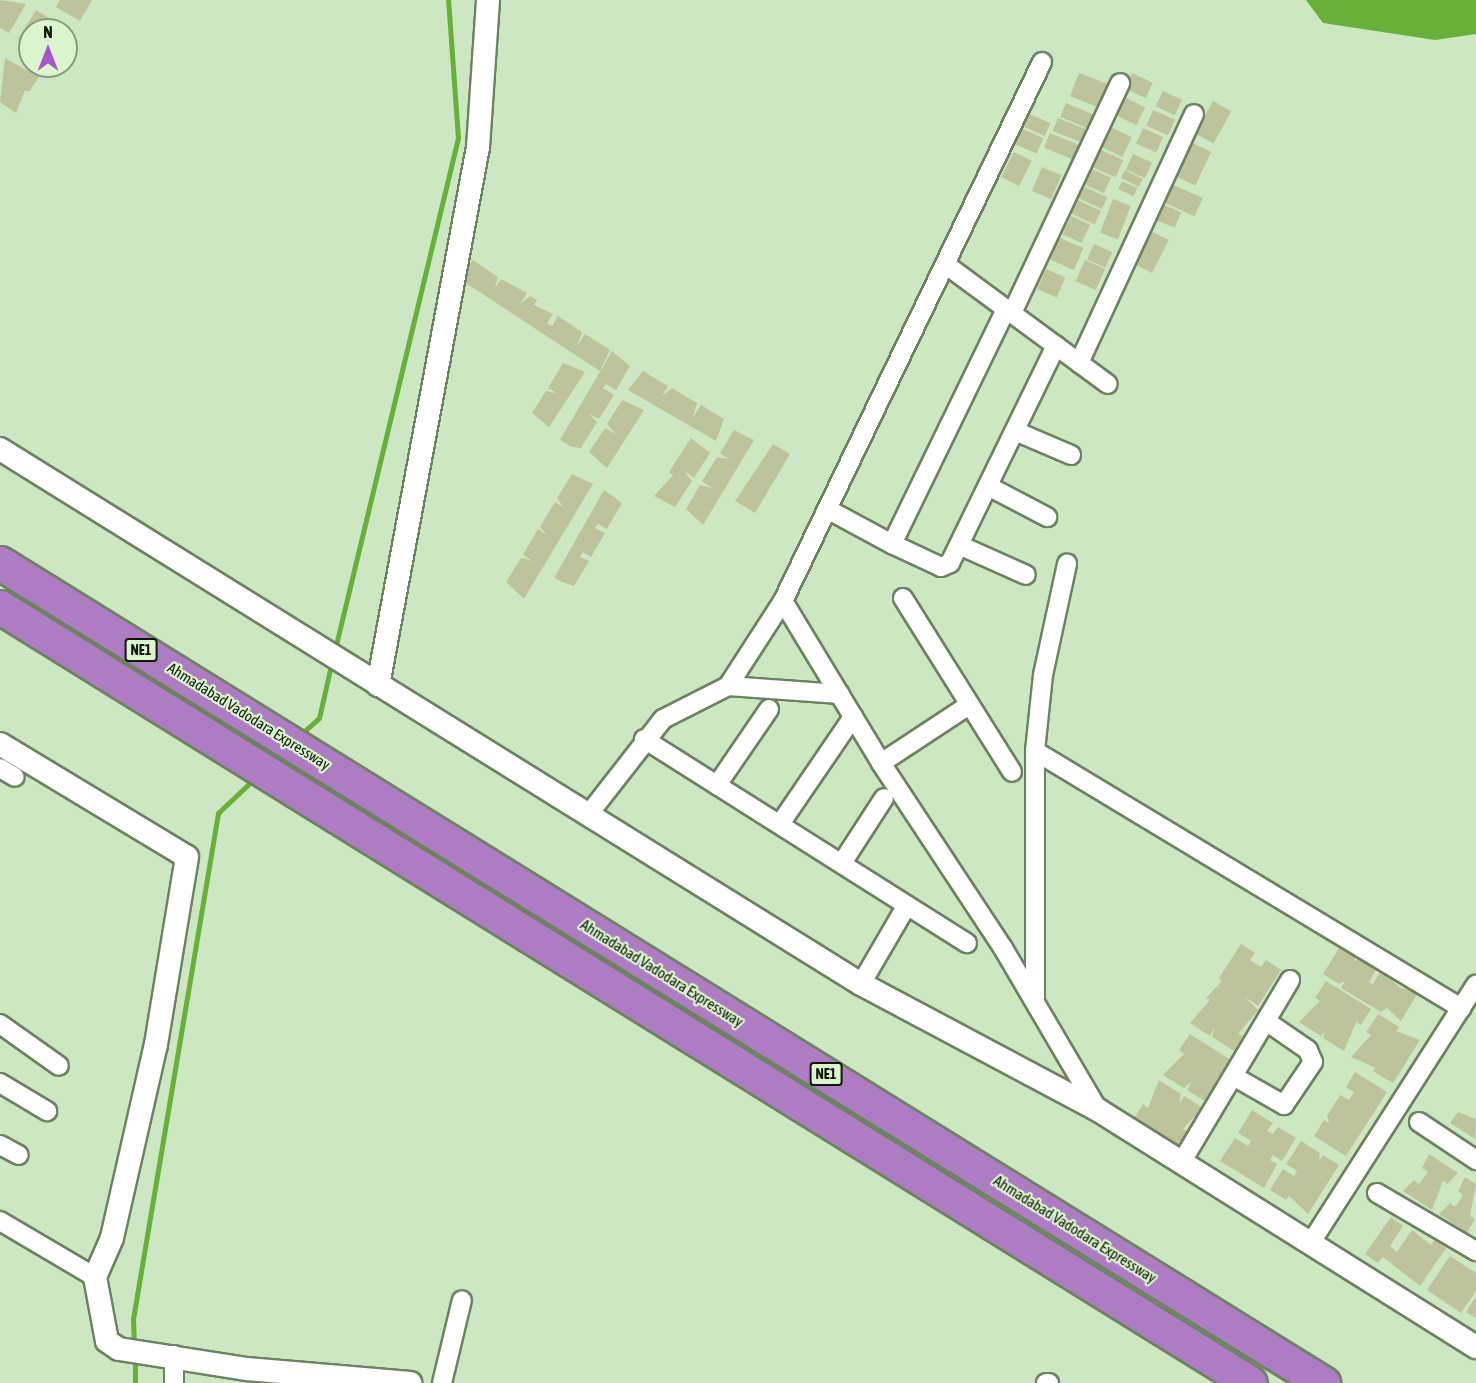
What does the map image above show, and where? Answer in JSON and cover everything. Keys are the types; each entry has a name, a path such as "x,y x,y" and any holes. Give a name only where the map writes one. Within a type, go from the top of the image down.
{"highway":[{"name":"Ahmadabad Vadodara Expressway","path":"0,563 1323,1383"},
{"name":"NE1","path":"0,608 1250,1383"}],"street":[{"path":"378,684 478,147 488,0"},
{"path":"588,815 644,739 663,719 728,686 783,601 829,510 1042,62"},
{"path":"892,544 1120,83"},
{"path":"1079,363 1194,114"},
{"path":"945,264 1108,384"},
{"path":"829,510 892,544 946,567 959,545 1056,346"},
{"path":"1014,431 1071,455"},
{"path":"0,449 861,984 1098,1110 1476,1347"},
{"path":"988,486 1047,517"},
{"path":"959,545 1026,575"},
{"path":"1035,1000 1035,751 1043,675 1067,564"},
{"path":"903,598 1012,772"},
{"path":"783,601 880,763 1035,1000 1098,1110"},
{"path":"728,686 840,694"},
{"path":"880,763 969,705"},
{"path":"717,785 769,709"},
{"path":"780,824 853,717"},
{"path":"644,739 967,943"},
{"path":"0,744 187,856 156,1044 112,1238 95,1277 107,1341 119,1349 168,1354 249,1376 410,1383"},
{"path":"1035,751 1461,1008"},
{"path":"842,863 884,798"},
{"path":"861,984 907,905"},
{"path":"1181,1163 1290,980"},
{"path":"1310,1244 1476,984"},
{"path":"1233,1076 1284,1105 1313,1062 1308,1050 1266,1021"},
{"path":"0,1024 59,1066"},
{"path":"0,1083 46,1111"},
{"path":"1419,1122 1476,1160"},
{"path":"0,1145 19,1155"},
{"path":"1377,1193 1476,1251"},
{"path":"0,1221 95,1277"},
{"path":"442,1383 462,1300"},
{"path":"168,1354 174,1383"}],"shaded area":[{"path":"1306,0 1476,0 1476,34 1435,40 1323,23"}],"building":[{"path":"0,0 26,4 9,33 0,28"},
{"path":"60,0 92,0 80,21 56,7"},
{"path":"36,10 49,18 31,18"},
{"path":"5,58 18,65 18,78 38,78 29,92 25,90 16,113 0,102"},
{"path":"1079,73 1110,85 1101,108 1070,96"},
{"path":"1132,73 1153,83 1146,98 1125,88"},
{"path":"1163,91 1182,100 1175,115 1156,106"},
{"path":"1120,95 1145,107 1136,125 1111,113"},
{"path":"1213,101 1231,111 1213,144 1195,133"},
{"path":"1066,103 1094,115 1088,129 1060,117"},
{"path":"1153,110 1175,120 1168,135 1146,126"},
{"path":"1023,111 1050,123 1045,136 1017,124"},
{"path":"1058,118 1087,130 1081,143 1053,131"},
{"path":"1105,124 1132,137 1122,157 1095,144"},
{"path":"1016,126 1043,138 1036,154 1009,142"},
{"path":"1143,128 1163,137 1156,152 1136,144"},
{"path":"1050,133 1080,145 1074,160 1044,148"},
{"path":"1192,143 1211,152 1195,185 1176,177"},
{"path":"1094,147 1123,160 1116,177 1086,164"},
{"path":"1014,152 1032,161 1019,186 1001,177"},
{"path":"1133,154 1152,163 1145,178 1126,169"},
{"path":"1042,167 1061,175 1051,199 1032,191"},
{"path":"1092,169 1111,178 1104,193 1085,184"},
{"path":"1125,170 1143,179 1139,187 1121,178"},
{"path":"1122,181 1137,188 1134,196 1118,189"},
{"path":"1169,183 1203,198 1195,216 1161,201"},
{"path":"1081,185 1107,197 1102,209 1076,197"},
{"path":"1071,197 1101,211 1095,225 1065,211"},
{"path":"1113,199 1131,206 1118,239 1100,233"},
{"path":"1162,204 1181,212 1175,228 1155,220"},
{"path":"1071,216 1090,225 1082,243 1063,234"},
{"path":"1151,231 1169,240 1152,273 1134,264"},
{"path":"1053,235 1083,248 1074,270 1044,257"},
{"path":"1094,244 1112,252 1105,268 1087,260"},
{"path":"473,260 498,277 495,288 501,279 527,293 520,304 530,296 537,300 534,305 553,314 547,323 552,326 558,316 582,332 577,346 585,334 610,350 600,371 458,278"},
{"path":"1085,260 1105,269 1096,290 1076,281"},
{"path":"1046,269 1065,277 1057,297 1037,289"},
{"path":"612,351 630,366 616,390 606,384 603,388 614,395 599,419 589,414 597,422 581,448 572,447 560,440"},
{"path":"563,363 585,372 549,427 532,413 546,391 557,393 548,388"},
{"path":"643,371 668,386 662,396 672,388 697,403 693,417 701,405 724,419 716,441 628,390"},
{"path":"622,400 644,410 607,468 589,452 605,428 615,434 607,424"},
{"path":"734,430 754,440 703,525 686,509 700,485 712,488 702,481 717,457 728,459 720,453"},
{"path":"691,438 710,453 694,478 684,471 692,481 675,507 654,496 673,475 669,472"},
{"path":"773,444 790,454 755,513 735,501"},
{"path":"572,474 593,484 524,599 506,582 521,558 533,561 523,555 538,529 547,535 540,527 555,502 563,507 557,498"},
{"path":"604,490 622,503 607,529 598,524 595,528 605,533 591,557 583,552 580,557 589,561 574,586 554,578"},
{"path":"1241,944 1255,953 1250,960 1261,967 1266,960 1281,970 1258,1006 1245,997 1258,1010 1238,1034 1243,1036 1234,1051 1212,1037 1215,1027 1210,1036 1190,1023 1210,1000 1206,998 1222,981 1219,978"},
{"path":"1341,945 1356,957 1354,961 1361,958 1377,968 1369,982 1373,984 1381,970 1400,988 1419,991 1401,1021 1387,1008 1381,1012 1341,988 1345,981 1339,984 1323,974"},
{"path":"1326,981 1371,1009 1361,1025 1356,1022 1344,1051 1323,1038 1325,1030 1321,1036 1299,1022 1320,1001 1315,998"},
{"path":"1378,1014 1399,1027 1396,1031 1420,1040 1393,1083 1373,1071 1376,1068 1351,1057 1371,1035 1366,1032"},
{"path":"1190,1034 1234,1062 1225,1077 1220,1074 1208,1103 1187,1090 1192,1081 1184,1088 1163,1075 1184,1054 1179,1050"},
{"path":"1355,1072 1387,1092 1346,1156 1314,1136 1324,1120 1329,1123 1327,1116 1340,1095 1349,1100 1354,1092 1346,1087"},
{"path":"1159,1080 1181,1094 1179,1103 1184,1096 1203,1108 1183,1129 1188,1131 1177,1148 1133,1120 1143,1104 1148,1108"},
{"path":"1252,1110 1273,1123 1267,1131 1273,1134 1278,1127 1296,1138 1282,1161 1273,1155 1270,1160 1277,1164 1264,1188 1220,1161 1235,1138 1248,1146 1251,1141 1238,1133"},
{"path":"1458,1112 1476,1119 1475,1139 1450,1123"},
{"path":"1301,1141 1320,1153 1319,1161 1323,1155 1339,1165 1308,1214 1289,1196 1286,1200 1270,1190 1283,1169 1294,1176 1297,1171 1286,1164"},
{"path":"1429,1154 1458,1173 1447,1184 1443,1181 1432,1210 1403,1191 1414,1180 1419,1184 1428,1172 1422,1168"},
{"path":"1465,1177 1476,1184 1470,1216 1475,1219 1467,1233 1439,1214 1450,1203 1455,1207 1463,1195 1458,1191"},
{"path":"1391,1217 1403,1226 1390,1246 1397,1252 1412,1230 1431,1245 1435,1240 1446,1248 1420,1286 1383,1257 1378,1263 1365,1254"},
{"path":"1450,1256 1476,1273 1476,1291 1461,1313 1427,1290"},
{"path":"1474,1299 1476,1300 1476,1318 1466,1312"}],"waterway":[{"path":"335,649 458,138 448,0"},
{"path":"300,735 319,718 332,661"},
{"path":"134,1347 133,1319 218,813 254,779"},
{"path":"135,1356 135,1383"}]}
